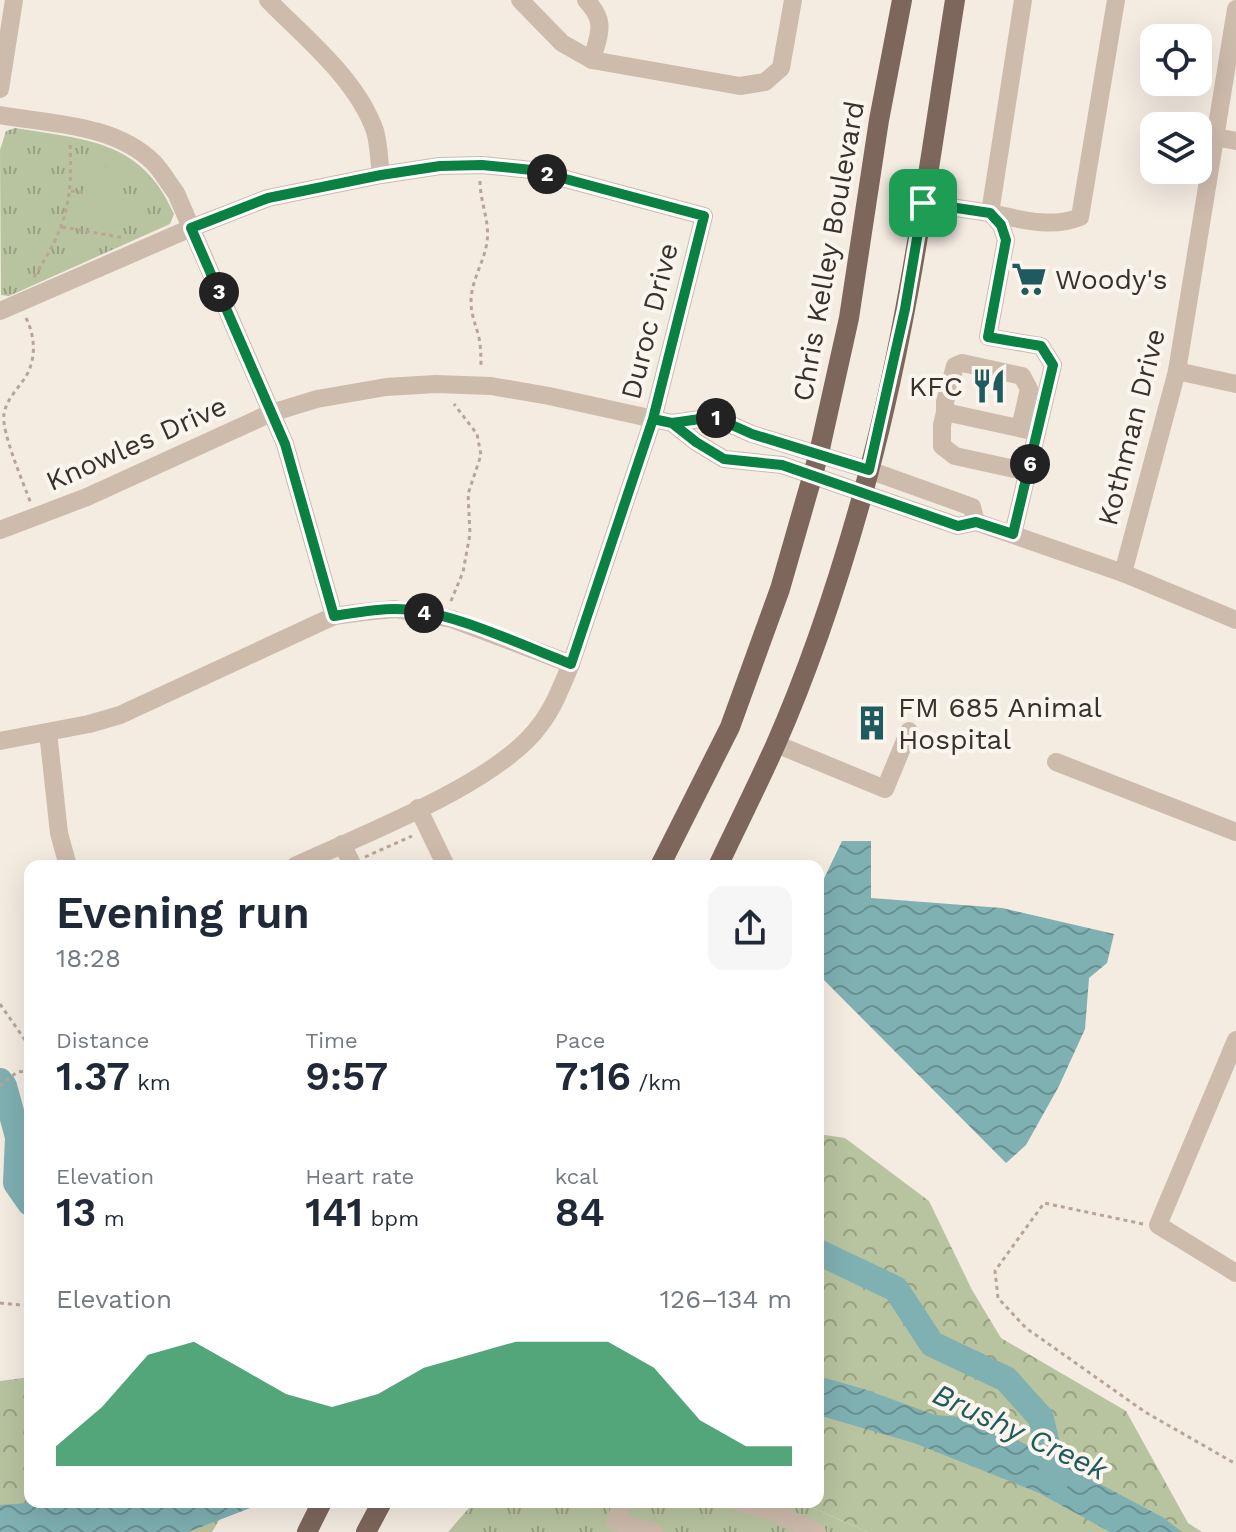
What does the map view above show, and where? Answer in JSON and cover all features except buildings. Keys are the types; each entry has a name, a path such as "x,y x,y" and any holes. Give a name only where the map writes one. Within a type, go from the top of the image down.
{"main road":[{"name":"Chris Kelley Boulevard","path":"663,860 730,727 780,589 819,453 849,318 879,120 902,0"},
{"path":"721,860 776,744 836,582 869,470 905,309 955,0"},
{"path":"307,1532 319,1508"},
{"path":"366,1532 379,1508"}],"street":[{"path":"0,89 14,0"},
{"path":"268,0 341,76 360,103 375,132 381,175"},
{"path":"520,0 562,43 592,60 740,86 765,82 781,68 793,0"},
{"path":"586,0 597,11 601,23 592,60"},
{"path":"990,213 1023,0"},
{"path":"923,203 1039,222 1067,222 1080,217 1116,0"},
{"name":"Kothman Drive","path":"1123,573 1177,371 1236,9"},
{"path":"0,115 97,131 123,141 153,163 176,193 285,444 334,616"},
{"path":"1215,137 1236,141"},
{"name":"Duroc Drive","path":"0,311 268,198 440,166 482,165 532,170 704,216 653,419 571,664 540,726 518,749 487,772 308,860"},
{"path":"990,213 1001,225 1006,240 988,337 1041,346 1053,365 1028,430"},
{"path":"1013,534 1028,472 1029,389 1022,376 962,363 955,366 945,402 942,446 955,456 1028,472"},
{"path":"1177,371 1236,384"},
{"name":"Knowles Drive","path":"0,530 87,497 271,413 330,396 386,387 436,384 506,389 672,423 714,417 752,434 819,453 972,507 976,522"},
{"path":"945,412 1028,430"},
{"name":"Knowles Drive","path":"672,423 724,459 782,465 958,526 976,522 1123,573 1236,620"},
{"path":"0,741 120,715 334,616 395,609 423,612 452,619 571,664"},
{"path":"776,744 885,789 909,731"},
{"path":"48,732 59,833 66,860"},
{"path":"1056,762 1236,832"},
{"path":"418,808 443,860"},
{"path":"342,844 355,860"},
{"path":"1236,1040 1158,1225 1236,1273"},
{"path":"620,1508 615,1521 654,1532"},
{"path":"759,1508 817,1532"}],"path":[{"path":"32,280 57,241 62,227 71,191 70,142"},
{"path":"480,181 488,226 487,243 476,272 471,301 481,369"},
{"path":"71,191 84,193"},
{"path":"62,227 128,238"},
{"path":"26,318 33,332 31,364 25,379 8,401 3,417 31,504"},
{"path":"449,605 463,572 470,534 468,494 481,455 477,434 454,404"},
{"path":"363,860 417,833"},
{"path":"0,1004 24,1039"},
{"path":"0,1086 14,1074 24,1072"},
{"path":"1158,1225 1044,1203 995,1271 998,1298 1026,1328 1145,1412 1236,1464"},
{"path":"1,1302 24,1305"}],"green space":[{"path":"15,128 88,141 128,157 161,189 174,214 170,224 9,296 1,295 0,150 6,131"},
{"path":"89,164 125,169 115,227 80,221"},
{"path":"824,1135 845,1138 929,1201 972,1290 1001,1338 1126,1411 1188,1523 1202,1532 868,1532 813,1508 824,1508"},
{"path":"24,1378 24,1508 226,1508 212,1532 0,1532 0,1381"},
{"path":"469,1508 813,1508 868,1532 448,1532"}],"water":[{"path":"842,841 871,841 871,898 1002,908 1114,934 1107,963 1089,978 1085,1029 1059,1086 1026,1145 1006,1163 824,980 824,878"},
{"path":"824,1378 935,1415 976,1418 1164,1518 1182,1532 1110,1532 1039,1493 914,1443 824,1417"},
{"path":"24,1503 24,1508 250,1508 188,1532 0,1532 0,1505"}],"waterway":[{"path":"0,1081 18,1137 16,1183 24,1194"},
{"name":"Brushy Creek","path":"824,1255 896,1289 932,1344 1006,1379 1041,1418 1055,1482"}],"place":[{"name":"Woody's","path":"1029,279"},
{"name":"KFC","path":"989,386"},
{"name":"FM 685 Animal Hospital","path":"872,723"}],"route":[{"path":"923,203 905,309 869,470 752,434 714,417 672,423 653,419 704,216 532,170 482,165 440,166 381,175 268,198 191,228 285,444 334,616 395,609 423,612 452,619 571,664 653,419 672,423 724,459 782,465 958,526 976,522 1013,534 1053,365 1041,346 988,337 1006,240 1001,225 990,213 923,203"}]}
